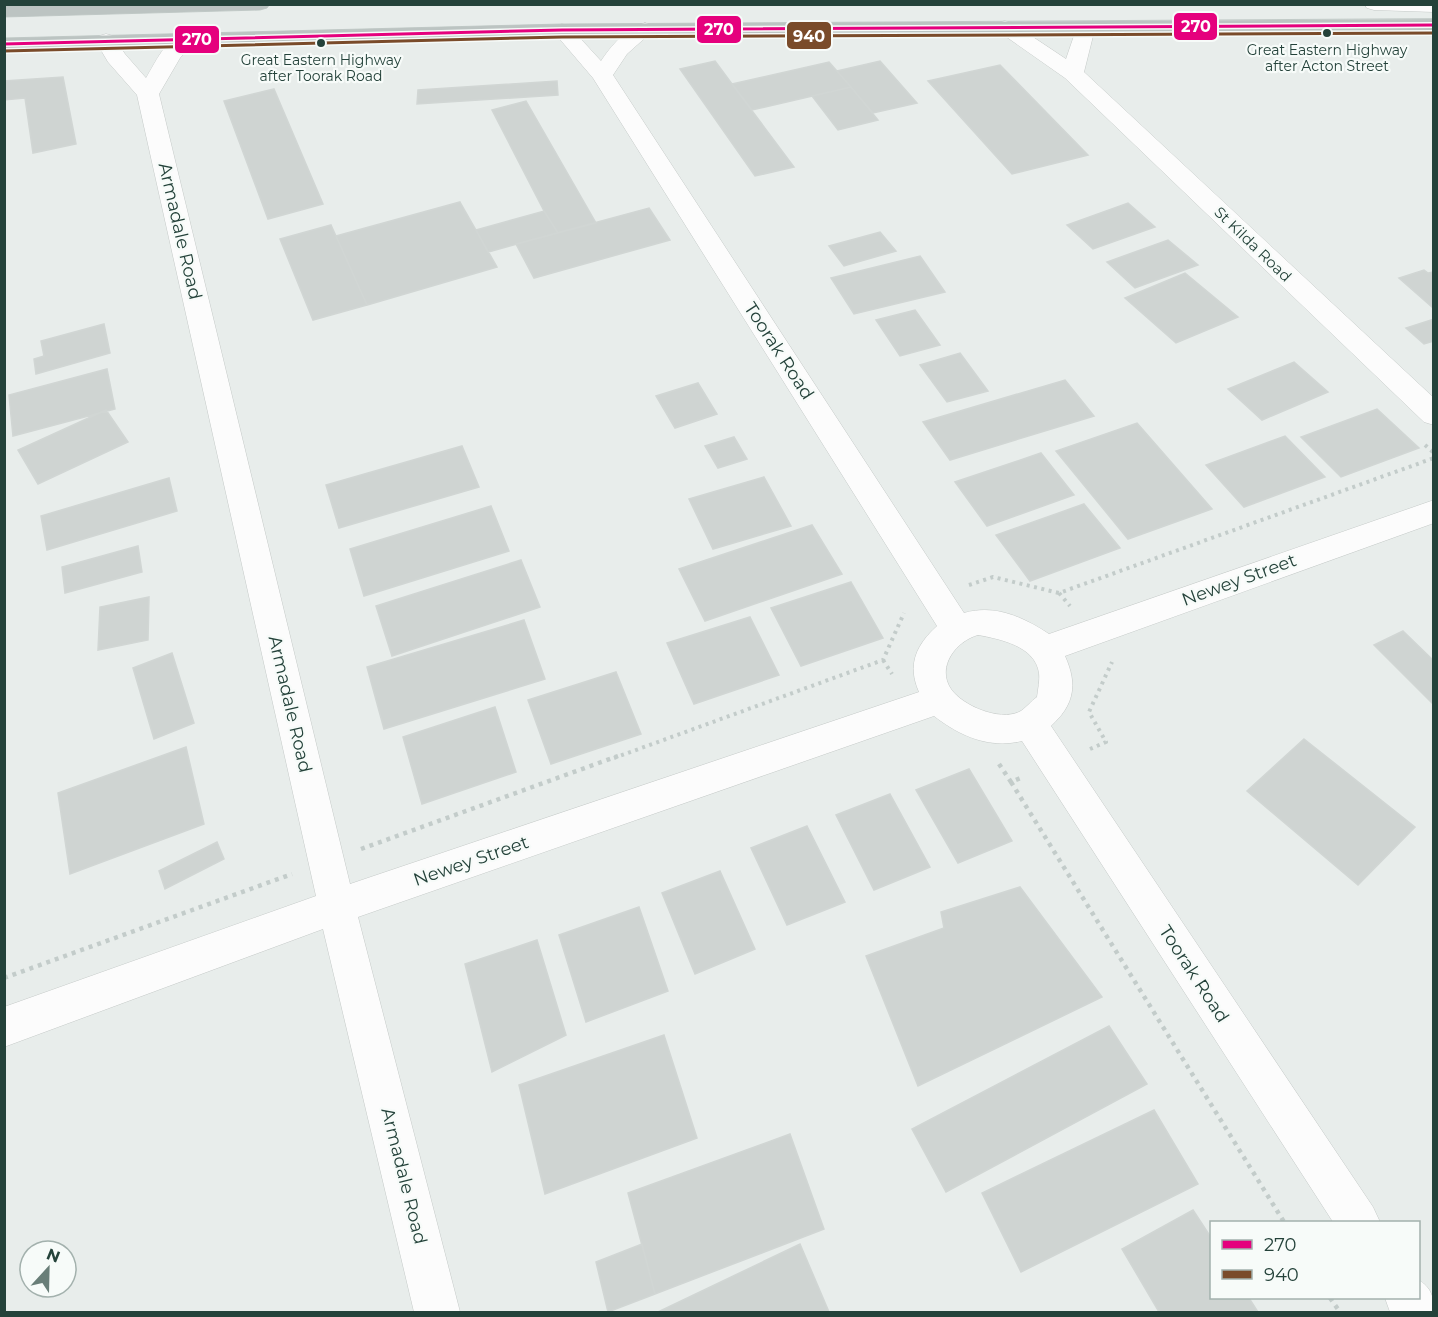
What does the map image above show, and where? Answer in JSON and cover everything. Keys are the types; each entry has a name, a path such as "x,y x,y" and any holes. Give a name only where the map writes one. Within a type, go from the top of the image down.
{"highway":[{"path":"4,11 260,4"},
{"path":"4,44 562,30 1434,25"}],"street":[{"path":"1374,4 1434,6"},
{"name":"St Kilda Road","path":"1005,27 1073,73 1434,415"},
{"path":"1073,73 1085,28"},
{"path":"602,75 619,50 645,29"},
{"name":"Toorak Road","path":"562,30 602,75 956,628"},
{"path":"148,94 171,54 186,38"},
{"name":"Armadale Road","path":"106,40 116,57 148,94 326,862 437,1312"},
{"name":"Newey Street","path":"1045,649 1434,511"},
{"path":"978,622 1014,628 1045,649 1056,673 1053,703 1030,724 1006,730 967,722 939,700 929,677 934,649 956,628 978,622"},
{"name":"Newey Street","path":"4,1027 337,906 939,700"},
{"name":"Toorak Road","path":"1030,724 1357,1221"},
{"path":"1408,1299 1417,1312"}],"path":[{"path":"4,978 883,660 907,607 993,577 1059,593 1434,458"},
{"path":"1011,782 1283,1221"},
{"path":"1331,1299 1340,1312"}],"building":[{"path":"715,61 794,167 755,176 680,69"},
{"path":"880,61 917,103 873,113 837,71"},
{"path":"829,62 851,87 752,110 732,84"},
{"path":"1000,65 1088,155 1012,174 928,81"},
{"path":"63,77 76,144 33,153 25,98 4,100 4,81"},
{"path":"557,81 558,95 417,104 418,90"},
{"path":"851,87 878,120 838,130 812,96"},
{"path":"274,89 323,204 268,219 224,101"},
{"path":"526,101 596,223 558,233 544,211 492,110"},
{"path":"460,202 497,267 367,305 336,236"},
{"path":"1128,203 1155,227 1093,249 1067,225"},
{"path":"649,208 670,240 534,278 516,244"},
{"path":"544,211 558,233 488,252 476,230"},
{"path":"331,225 367,305 313,320 280,239"},
{"path":"880,232 896,251 844,266 829,246"},
{"path":"1168,240 1198,265 1135,288 1107,262"},
{"path":"920,256 945,292 854,314 831,278"},
{"path":"1424,270 1428,273 1434,272 1433,308 1399,278"},
{"path":"1185,273 1238,317 1176,343 1125,298"},
{"path":"915,310 940,345 900,356 876,320"},
{"path":"1434,319 1434,341 1424,344 1406,328"},
{"path":"104,324 110,353 36,374 34,359 44,356 41,341"},
{"path":"960,353 988,391 947,402 920,365"},
{"path":"1294,362 1328,392 1262,420 1228,389"},
{"path":"107,369 115,409 13,436 9,395"},
{"path":"1065,380 1094,416 950,460 923,422"},
{"path":"698,383 717,414 675,428 656,396"},
{"path":"1377,409 1419,448 1341,477 1301,437"},
{"path":"106,410 128,442 38,484 18,450"},
{"path":"1137,423 1212,509 1128,539 1056,451"},
{"path":"1285,436 1325,477 1244,507 1206,465"},
{"path":"734,437 747,459 718,468 705,446"},
{"path":"462,446 479,487 339,528 326,485"},
{"path":"1041,453 1074,495 987,526 955,482"},
{"path":"764,477 791,526 713,549 689,499"},
{"path":"169,478 177,511 47,550 41,516"},
{"path":"1084,504 1120,548 1030,581 996,535"},
{"path":"491,506 509,551 364,596 350,549"},
{"path":"812,525 842,574 705,621 679,569"},
{"path":"138,546 142,572 65,593 62,567"},
{"path":"521,560 540,607 392,656 376,606"},
{"path":"851,582 883,638 801,666 771,608"},
{"path":"149,597 148,640 98,650 100,607"},
{"path":"750,617 779,675 694,704 667,643"},
{"path":"524,620 545,679 384,729 367,667"},
{"path":"1403,631 1434,661 1434,705 1374,645"},
{"path":"172,653 194,723 154,739 133,668"},
{"path":"616,672 641,734 551,764 528,700"},
{"path":"495,707 516,772 422,804 403,737"},
{"path":"1304,739 1415,827 1358,885 1247,791"},
{"path":"186,747 204,824 70,874 58,793"},
{"path":"969,769 1012,841 958,863 916,790"},
{"path":"890,794 930,867 874,890 836,815"},
{"path":"807,826 845,902 787,925 751,848"},
{"path":"217,842 224,859 165,889 159,871"},
{"path":"720,871 755,949 695,974 662,893"},
{"path":"1020,887 1102,997 918,1086 866,956 944,928 941,912"},
{"path":"639,907 668,991 586,1022 559,935"},
{"path":"537,940 566,1035 492,1072 465,964"},
{"path":"1109,1026 1147,1084 946,1192 912,1129"},
{"path":"664,1035 697,1138 545,1194 519,1085"},
{"path":"1154,1110 1198,1184 1021,1272 982,1193"},
{"path":"790,1134 824,1229 655,1294 628,1193"},
{"path":"1193,1210 1210,1236 1210,1299 1250,1299 1258,1312 1159,1312 1122,1249"},
{"path":"642,1244 655,1294 608,1312 596,1262"},
{"path":"800,1244 829,1312 658,1312"}],"transit line":[{"name":"270","path":"4,44 562,30 1434,25"},
{"name":"940","path":"4,51 562,37 1434,33"}],"place":[{"name":"Great Eastern Highway after Acton Street","path":"1327,33"},
{"name":"Great Eastern Highway after Toorak Road","path":"321,43"}]}
